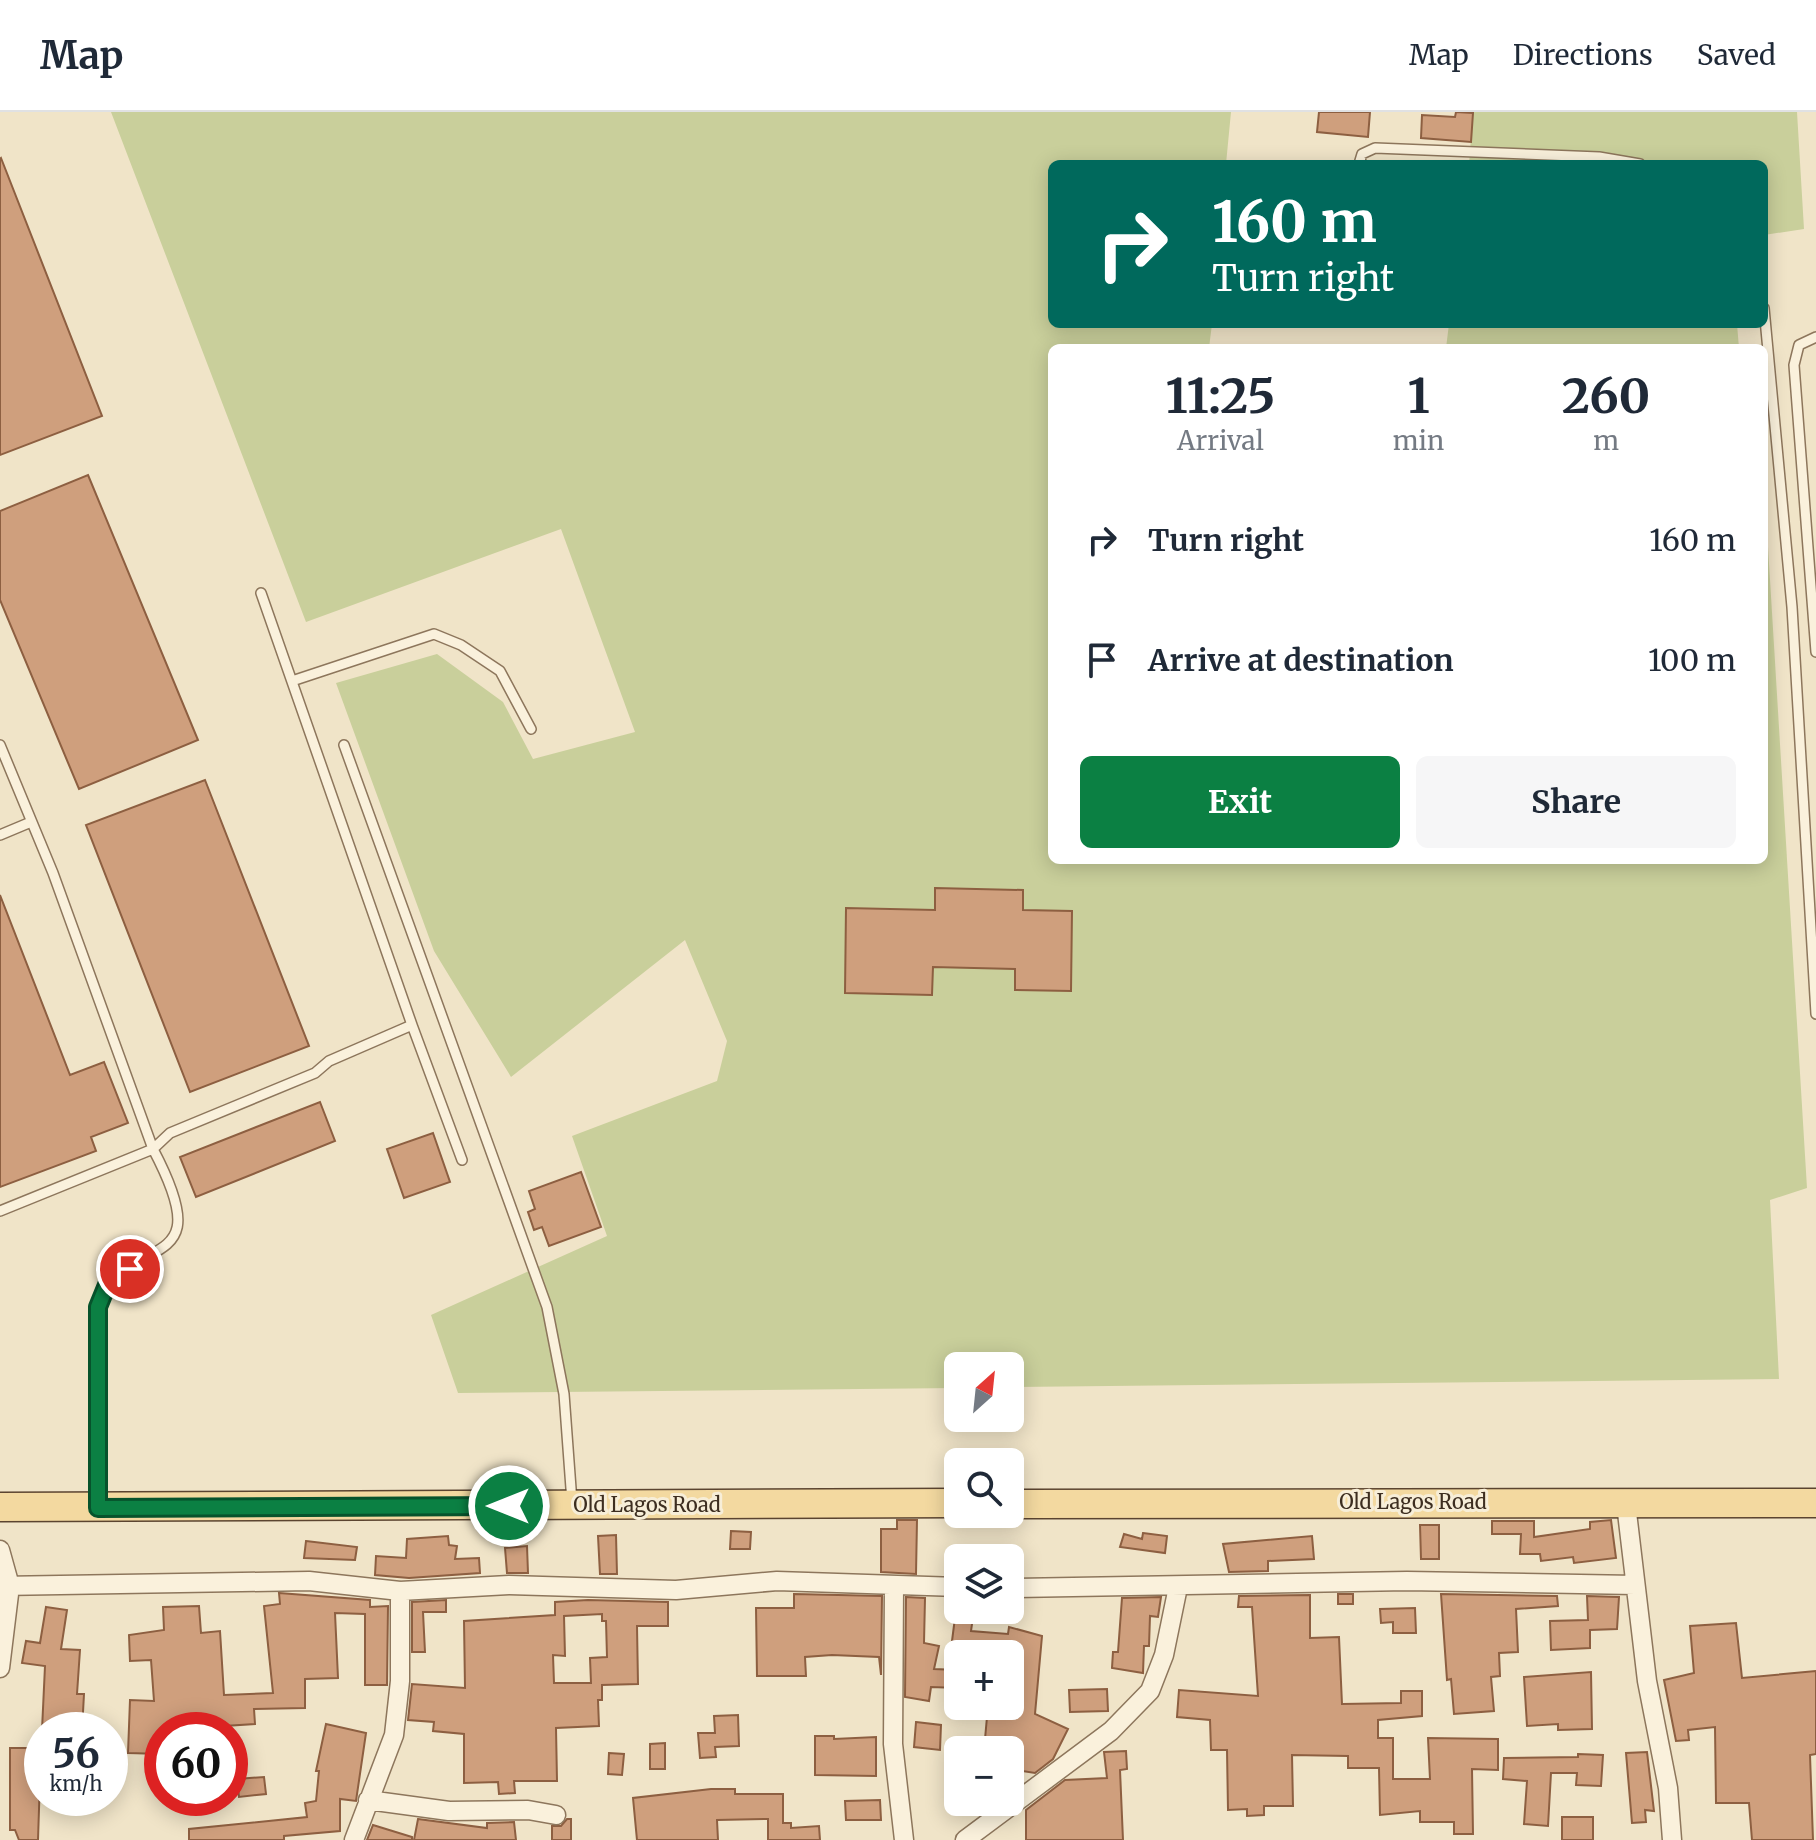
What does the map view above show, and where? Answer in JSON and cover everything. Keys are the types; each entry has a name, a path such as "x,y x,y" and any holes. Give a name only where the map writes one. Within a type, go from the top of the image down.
{"main road":[{"name":"Old Lagos Road","path":"1024,1504 1404,1501 1816,1503"},
{"name":"Old Lagos Road","path":"0,1507 944,1503"}],"street":[{"path":"1626,1504 1647,1681 1668,1788 1672,1840"},
{"path":"0,1550 5,1586 0,1668"},
{"path":"5,1586 309,1581 400,1591 509,1585 676,1590 777,1581 944,1587"},
{"path":"1024,1588 1407,1581 1635,1585"},
{"path":"894,1586 893,1744 904,1840"},
{"path":"965,1840 1111,1731 1150,1691 1164,1655 1178,1587"},
{"path":"354,1840 394,1735 400,1681 400,1591"},
{"path":"368,1800 449,1811 528,1810 556,1815"}],"lane":[{"path":"1360,160 1362,154 1375,148 1617,160"},
{"path":"1816,337 1799,345 1794,365 1816,652"},
{"path":"1768,351 1792,607 1816,1014"},
{"path":"261,593 462,1160"},
{"path":"292,681 434,634 461,645 500,671 531,729"},
{"path":"0,745 75,932 153,1149 175,1191 179,1217 175,1234 162,1251 107,1285 98,1307 98,1508"},
{"path":"344,745 547,1307 564,1394 572,1505"},
{"path":"0,835 31,822"},
{"path":"0,1211 153,1149 170,1133 315,1073 329,1061 412,1025"}],"green space":[{"path":"111,112 1231,112 1226,160 1048,160 1048,328 1212,328 1210,344 1048,344 1048,864 1768,864 1768,547 1807,1188 1770,1200 1779,1379 1024,1387 1024,1352 944,1352 944,1388 458,1393 431,1315 607,1236 572,1136 717,1081 727,1041 685,940 511,1077 434,951 336,683 437,654 503,702 533,759 635,732 561,529 306,622"},
{"path":"1473,112 1797,112 1804,229 1768,234 1768,160 1469,160"},
{"path":"1448,328 1737,328 1739,344 1446,344"}],"building":[{"path":"1319,112 1370,112 1368,137 1317,132"},
{"path":"1456,112 1473,113 1471,142 1421,138 1422,115 1455,117"},
{"path":"0,159 102,416 0,455"},
{"path":"88,475 198,740 79,789 0,600 0,511"},
{"path":"205,780 309,1046 190,1092 86,825"},
{"path":"935,888 1023,890 1023,910 1072,911 1071,991 1015,990 1015,969 933,967 932,995 845,993 846,908 935,910"},
{"path":"0,895 70,1075 104,1062 128,1123 91,1137 96,1151 0,1187"},
{"path":"320,1102 335,1141 196,1197 180,1157"},
{"path":"433,1133 450,1182 404,1198 387,1149"},
{"path":"581,1172 601,1227 549,1246 542,1227 534,1230 528,1212 535,1209 529,1191"},
{"path":"897,1520 917,1520 916,1574 881,1572 881,1529 897,1529"},
{"path":"1611,1520 1616,1558 1574,1563 1573,1557 1541,1561 1540,1554 1520,1554 1521,1534 1492,1534 1492,1521 1534,1521 1534,1537 1590,1529 1590,1522"},
{"path":"1420,1525 1439,1525 1439,1559 1421,1559"},
{"path":"731,1531 751,1532 750,1549 730,1549"},
{"path":"1143,1533 1167,1536 1165,1553 1120,1547 1124,1534 1142,1539"},
{"path":"616,1535 617,1574 600,1574 598,1536"},
{"path":"448,1536 449,1545 457,1546 455,1559 479,1558 480,1573 409,1578 375,1575 376,1556 406,1558 407,1539"},
{"path":"1312,1536 1314,1559 1268,1561 1268,1571 1229,1572 1223,1544"},
{"path":"306,1541 357,1547 355,1560 304,1558"},
{"path":"527,1546 528,1573 507,1573 505,1548"},
{"path":"279,1593 370,1600 370,1607 388,1606 387,1685 365,1685 365,1614 335,1613 338,1678 305,1679 305,1708 254,1709 255,1724 248,1724 248,1712 144,1712 144,1753 128,1753 130,1700 154,1701 151,1660 130,1661 129,1635 164,1630 163,1607 199,1606 201,1633 220,1631 224,1695 273,1693 264,1606 280,1604"},
{"path":"794,1594 882,1596 881,1675 879,1657 832,1655 805,1657 806,1676 757,1676 756,1608 794,1608"},
{"path":"1338,1594 1353,1594 1353,1604 1338,1604"},
{"path":"1441,1594 1557,1596 1558,1606 1516,1609 1518,1652 1499,1653 1500,1676 1491,1677 1494,1711 1454,1714 1451,1679 1447,1680"},
{"path":"1310,1595 1310,1638 1339,1637 1342,1704 1401,1703 1401,1691 1422,1691 1422,1716 1378,1720 1378,1738 1393,1738 1393,1779 1430,1779 1428,1738 1498,1739 1498,1770 1472,1769 1473,1834 1454,1834 1454,1822 1420,1822 1420,1811 1380,1815 1379,1768 1348,1768 1348,1756 1292,1755 1293,1806 1264,1806 1264,1815 1247,1816 1247,1809 1228,1810 1227,1750 1211,1750 1210,1720 1177,1717 1179,1690 1258,1696 1252,1607 1238,1607 1239,1596"},
{"path":"1587,1596 1619,1597 1617,1629 1590,1630 1590,1648 1551,1650 1550,1621 1588,1620"},
{"path":"906,1597 925,1598 924,1643 939,1646 934,1669 944,1669 944,1687 931,1687 929,1701 905,1697"},
{"path":"1161,1597 1158,1617 1150,1616 1149,1646 1144,1646 1143,1673 1112,1668 1113,1652 1118,1652 1122,1598"},
{"path":"446,1600 446,1612 423,1612 425,1652 412,1652 412,1602"},
{"path":"555,1602 668,1602 668,1626 637,1626 638,1684 602,1685 602,1700 598,1700 599,1726 556,1728 557,1781 514,1781 515,1793 499,1794 498,1782 464,1783 464,1734 433,1731 434,1722 408,1720 412,1684 465,1688 464,1621 555,1615","holes":["602,1614 602,1621 606,1621 607,1657 590,1658 591,1683 554,1683 553,1655 565,1656 564,1616"]},
{"path":"46,1607 67,1610 61,1649 80,1650 77,1694 84,1694 83,1712 43,1712 45,1666 22,1663 26,1641 40,1643"},
{"path":"1415,1608 1416,1633 1393,1633 1393,1622 1381,1623 1380,1609"},
{"path":"1736,1623 1742,1678 1816,1671 1816,1754 1810,1755 1813,1840 1752,1840 1749,1803 1716,1803 1715,1727 1688,1730 1689,1740 1676,1741 1664,1680 1694,1673 1690,1626"},
{"path":"954,1624 972,1624 971,1631 1008,1634 1009,1627 1042,1636 1035,1714 1068,1729 1053,1759 1035,1773 1024,1771 1024,1736 985,1736 987,1720 1024,1720 1024,1640 952,1640"},
{"path":"1591,1672 1592,1729 1558,1730 1558,1724 1527,1726 1524,1677"},
{"path":"1107,1689 1108,1711 1070,1712 1069,1690"},
{"path":"738,1715 739,1746 715,1747 716,1757 700,1758 698,1733 715,1733 714,1716"},
{"path":"916,1722 941,1725 940,1750 914,1747"},
{"path":"326,1724 366,1733 356,1801 340,1799 340,1831 284,1836 284,1840 189,1840 189,1829 307,1817 305,1803 316,1801 319,1771 316,1771"},
{"path":"815,1736 834,1736 834,1739 876,1737 876,1776 815,1775"},
{"path":"665,1743 665,1769 650,1769 650,1744"},
{"path":"10,1748 24,1748 24,1816 39,1816 38,1840 19,1840 15,1830 10,1830"},
{"path":"1126,1751 1127,1769 1120,1770 1123,1840 1026,1840 1026,1810 1065,1780 1107,1778 1104,1752"},
{"path":"1647,1752 1654,1811 1645,1810 1646,1822 1632,1823 1626,1753"},
{"path":"609,1753 624,1754 622,1775 608,1774"},
{"path":"1578,1754 1603,1755 1601,1786 1576,1785 1577,1773 1551,1773 1548,1826 1524,1824 1527,1781 1503,1779 1504,1758 1578,1757"},
{"path":"264,1777 266,1794 248,1796 248,1778"},
{"path":"735,1789 735,1794 783,1794 783,1823 791,1823 791,1828 819,1826 820,1840 768,1840 768,1819 717,1820 718,1840 637,1840 633,1798"},
{"path":"880,1800 881,1820 846,1820 845,1801"},
{"path":"1562,1817 1593,1817 1593,1840 1562,1840"},
{"path":"418,1819 487,1828 487,1823 514,1822 516,1840 414,1840"},
{"path":"571,1819 571,1840 552,1840 552,1826 561,1826"},
{"path":"373,1825 412,1837 412,1840 367,1840"}],"route":[{"path":"130,1269 107,1285 98,1307 98,1508 509,1506"}]}
